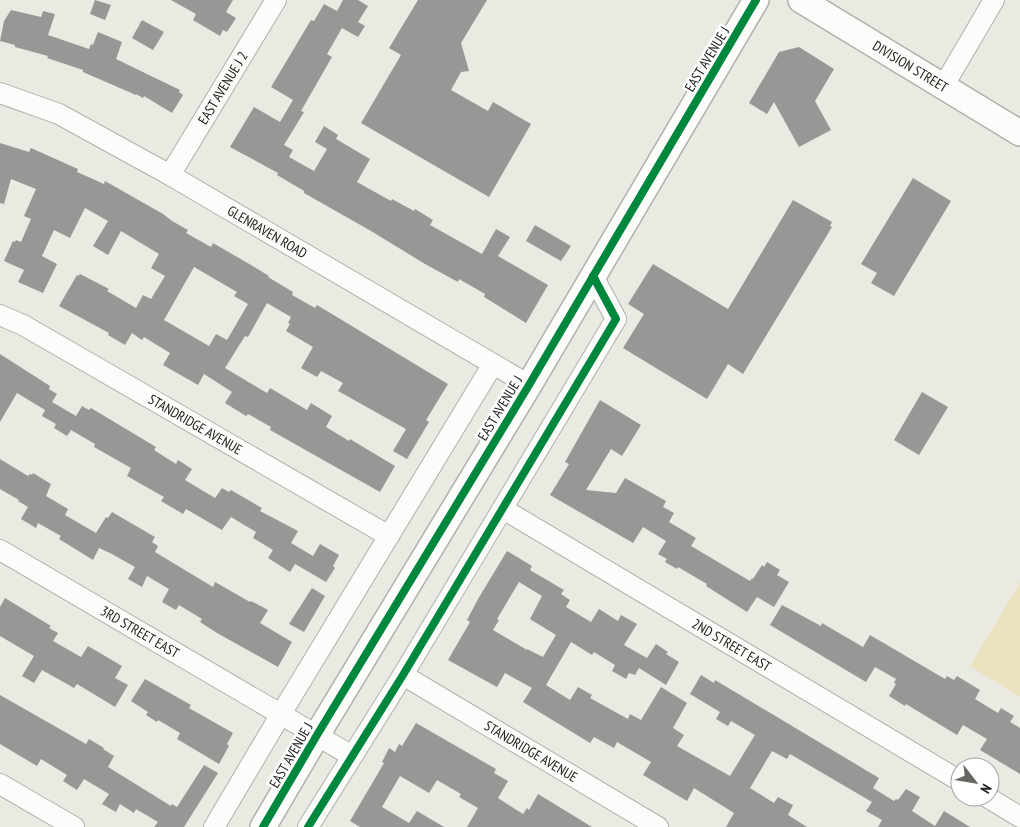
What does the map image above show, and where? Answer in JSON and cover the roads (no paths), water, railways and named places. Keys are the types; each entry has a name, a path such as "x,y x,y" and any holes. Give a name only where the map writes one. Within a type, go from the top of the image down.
{"main road":[{"name":"EAST AVENUE J","path":"263,827 529,385 756,0"},
{"name":"DIVISION STREET","path":"801,0 1020,133"}],"street":[{"name":"EAST AVENUE J 2","path":"170,175 276,0"},
{"path":"943,87 994,0"},
{"name":"GLENRAVEN ROAD","path":"0,93 59,114 170,175 529,385"},
{"path":"308,827 403,675 616,319 593,276"},
{"name":"STANDRIDGE AVENUE","path":"0,315 23,325 389,536"},
{"name":"EAST AVENUE J","path":"214,827 492,364"},
{"name":"2ND STREET EAST","path":"503,508 950,775"},
{"name":"3RD STREET EAST","path":"0,550 352,756"},
{"name":"STANDRIDGE AVENUE","path":"403,675 658,827"},
{"path":"0,784 74,827"},
{"path":"1000,805 1020,817"}]}
